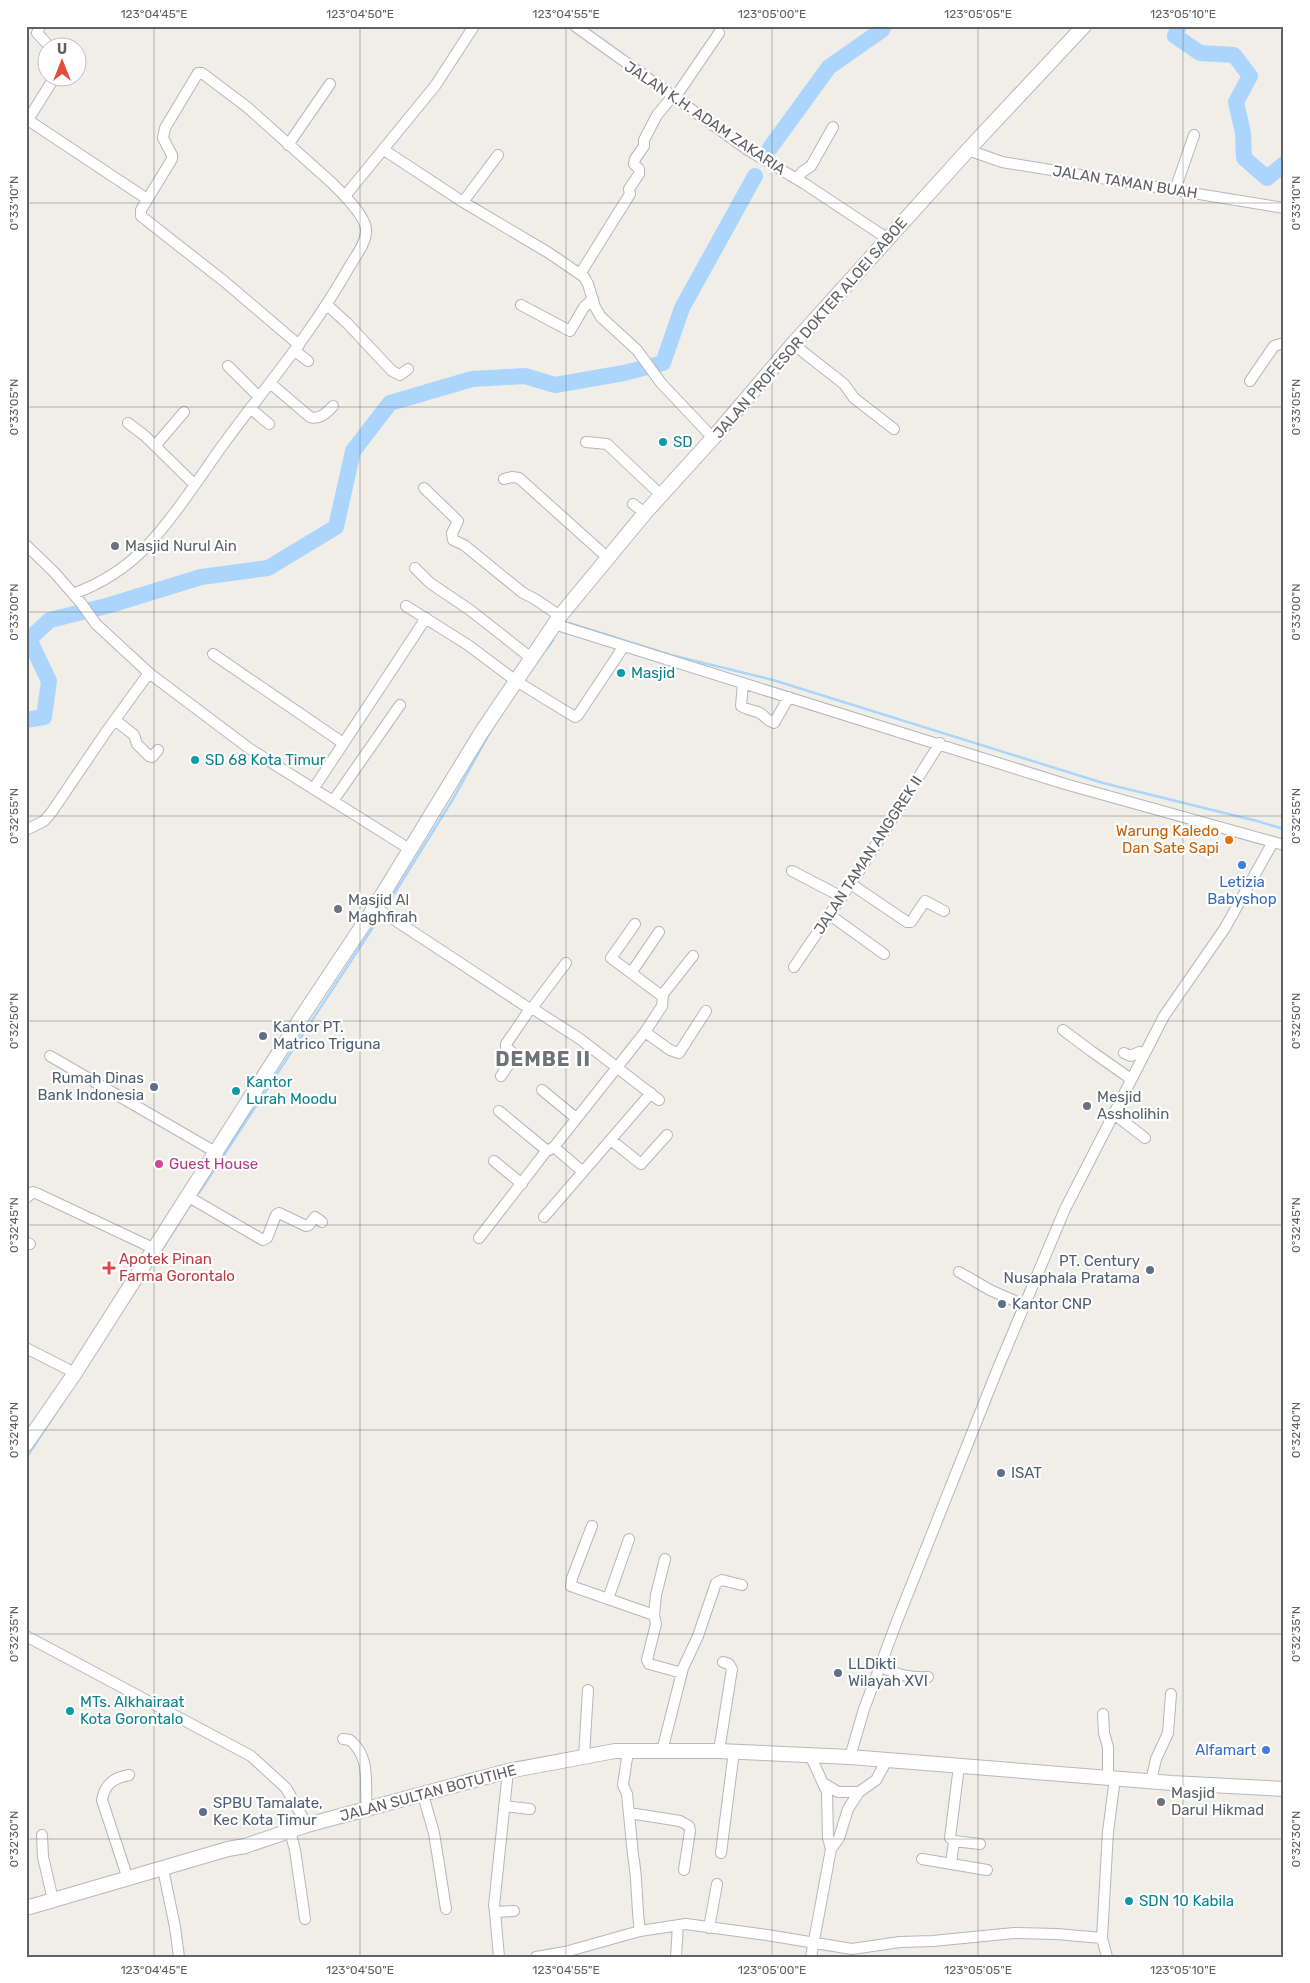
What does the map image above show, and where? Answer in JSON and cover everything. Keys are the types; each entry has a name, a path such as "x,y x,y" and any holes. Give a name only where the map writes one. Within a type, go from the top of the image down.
{"street":[{"path":"40,26 36,33 41,38"},
{"path":"345,196 435,86 474,26"},
{"name":"JALAN K.H. ADAM ZAKARIA","path":"575,26 748,150 888,238"},
{"name":"JALAN PROFESOR DOKTER ALOEI SABOE","path":"26,1444 76,1373 187,1196 375,907 481,733 557,620 645,513 888,238 1084,26"},
{"path":"580,274 628,197 629,189 639,174 639,169 634,164 635,159 644,146 644,140 658,115 673,98 719,33"},
{"path":"73,594 94,586 132,560 146,547 164,525 250,408 297,348 327,305 362,244 366,232 364,222 345,196 247,107 202,74 198,74 165,128 162,138 172,155 172,159 166,172 141,210 141,216 225,282 297,348 308,361"},
{"path":"288,145 330,84"},
{"path":"48,88 27,122 147,200"},
{"path":"796,179 811,166 833,127"},
{"path":"1175,190 1182,165 1187,158 1194,135"},
{"path":"384,150 463,202 549,253 580,274 588,284 601,317 637,350 661,383 713,438"},
{"name":"JALAN TAMAN BUAH","path":"968,150 1002,162 1284,208"},
{"path":"463,202 498,155"},
{"path":"521,305 570,331 584,307 593,299"},
{"path":"327,305 347,323 392,371 400,375 408,369"},
{"path":"1250,381 1274,346 1284,343"},
{"path":"794,344 844,384 854,398 894,429"},
{"path":"228,366 260,397"},
{"path":"270,383 310,417 316,419 333,406"},
{"path":"250,408 269,424"},
{"path":"155,446 184,412"},
{"path":"128,423 194,484"},
{"path":"586,442 607,444 661,496"},
{"path":"504,479 519,478 608,558"},
{"path":"424,488 458,521 452,533 453,540 464,545 523,593 535,598 557,620 624,646 1066,784 1284,845"},
{"path":"633,504 645,513"},
{"path":"26,545 54,572 96,624 149,673 250,749 411,850"},
{"path":"415,568 438,589 470,610 531,658"},
{"path":"406,606 468,645 516,681 575,717 624,646"},
{"path":"314,788 426,618"},
{"path":"213,654 343,743"},
{"path":"26,830 44,821 51,813 149,673"},
{"path":"743,683 741,706 748,711 760,713 768,721 774,722 789,697"},
{"path":"333,801 400,705"},
{"path":"115,720 134,735 137,744 149,756 152,757 158,750"},
{"name":"JALAN TAMAN ANGGREK II","path":"794,966 842,898 940,744"},
{"path":"850,1757 864,1710 932,1532 1065,1209 1164,1016 1237,908 1273,842"},
{"path":"792,871 842,898"},
{"path":"850,884 907,922 910,922 925,901 944,911"},
{"path":"375,907 531,1009 618,1068 655,1096 611,1140 544,1217"},
{"path":"830,915 884,954"},
{"path":"479,1238 550,1148 618,1068 646,1032 662,1006 664,1000 662,996 611,958 635,924"},
{"path":"631,973 659,932"},
{"path":"662,996 693,956"},
{"path":"501,1076 515,1055 506,1047 506,1044 566,964"},
{"path":"646,1032 670,1050 678,1052 706,1011"},
{"path":"1063,1030 1131,1079"},
{"path":"1124,1053 1130,1056 1139,1052 1144,1053"},
{"path":"50,1056 217,1152"},
{"path":"542,1090 576,1118"},
{"path":"499,1111 583,1172"},
{"path":"1114,1114 1145,1138"},
{"path":"611,1140 641,1164 666,1135"},
{"path":"494,1161 522,1184"},
{"path":"26,1198 33,1192 155,1249"},
{"path":"187,1196 263,1240 268,1238 276,1214 279,1213 306,1226 315,1217 322,1222"},
{"path":"959,1272 990,1290 1024,1305"},
{"path":"26,1348 76,1373"},
{"path":"592,1526 572,1578 571,1586 654,1615"},
{"path":"608,1599 629,1539"},
{"path":"665,1559 656,1595 654,1615 656,1624 647,1660 649,1664 682,1673"},
{"path":"662,1750 682,1673 698,1636 716,1583 722,1580 742,1585"},
{"path":"26,1636 251,1756 286,1788 307,1825"},
{"path":"719,1751 732,1669 729,1664 723,1662"},
{"path":"881,1667 898,1675 911,1678 928,1677"},
{"path":"584,1756 588,1690"},
{"path":"1152,1781 1156,1759 1168,1733 1172,1694"},
{"path":"1103,1714 1111,1777 1102,1938 1107,1957"},
{"path":"343,1739 350,1740 362,1751 365,1767 367,1809"},
{"path":"628,1751 623,1785 627,1794 636,1871 637,1912 640,1931"},
{"name":"JALAN SULTAN BOTUTIHE","path":"26,1908 245,1846 307,1825 508,1771 584,1756 628,1751 719,1751 850,1757 1055,1774 1284,1789"},
{"path":"721,1853 734,1752"},
{"path":"810,1755 827,1792 828,1838 831,1849 811,1957"},
{"path":"831,1849 839,1838 848,1809 859,1792 876,1780 886,1760"},
{"path":"959,1766 950,1838 954,1841 980,1844"},
{"path":"499,1957 495,1896 508,1771"},
{"path":"128,1879 102,1800 104,1791 114,1779 129,1776"},
{"path":"823,1783 838,1792 859,1792"},
{"path":"423,1795 434,1833 446,1909"},
{"path":"504,1806 530,1809"},
{"path":"629,1813 680,1821 689,1826 690,1831 684,1870"},
{"path":"290,1830 295,1850 305,1919"},
{"path":"42,1835 52,1900"},
{"path":"951,1864 954,1841"},
{"path":"922,1859 987,1870"},
{"path":"163,1868 179,1957"},
{"path":"709,1928 717,1884"},
{"path":"495,1912 514,1911"},
{"path":"536,1957 565,1952 640,1931 678,1925 814,1942 852,1949 900,1942 933,1941 1014,1933 1102,1938"},
{"path":"676,1957 678,1925"}],"waterway":[{"path":"770,148 829,67 882,30 884,26"},
{"path":"1179,26 1175,36 1200,53 1234,55 1250,76 1236,102 1243,133 1244,158 1267,178 1284,164"},
{"path":"26,720 44,717 49,681 29,639 50,620 110,605 201,577 268,568 336,527 353,451 390,403 472,379 525,376 555,385 624,373 663,363 682,308 755,176"},
{"path":"569,623 671,655 773,680 1103,783 1284,829"},
{"path":"545,651 553,640"},
{"path":"389,902 453,799 493,727"},
{"path":"199,1193 381,915"},
{"path":"159,1254 192,1202"},
{"path":"26,1458 63,1402"}],"place":[{"name":"SD","path":"663,442"},
{"name":"Masjid Nurul Ain","path":"115,546"},
{"name":"Masjid","path":"621,673"},
{"name":"SD 68 Kota Timur","path":"195,760"},
{"name":"Warung Kaledo Dan Sate Sapi","path":"1229,840"},
{"name":"Letizia Babyshop","path":"1242,865"},
{"name":"Masjid Al Maghfirah","path":"338,909"},
{"name":"Kantor PT. Matrico Triguna","path":"263,1036"},
{"name":"Rumah Dinas Bank Indonesia","path":"154,1087"},
{"name":"Kantor Lurah Moodu","path":"236,1091"},
{"name":"Mesjid Assholihin","path":"1087,1106"},
{"name":"Guest House","path":"159,1164"},
{"name":"Apotek Pinan Farma Gorontalo","path":"109,1268"},
{"name":"PT. Century Nusaphala Pratama","path":"1150,1270"},
{"name":"Kantor CNP","path":"1002,1304"},
{"name":"ISAT","path":"1001,1473"},
{"name":"LLDikti Wilayah XVI","path":"838,1673"},
{"name":"MTs. Alkhairaat Kota Gorontalo","path":"70,1711"},
{"name":"Alfamart","path":"1266,1750"},
{"name":"Masjid Darul Hikmad","path":"1161,1802"},
{"name":"SPBU Tamalate, Kec Kota Timur","path":"203,1812"},
{"name":"SDN 10 Kabila","path":"1129,1901"}],"district":[{"name":"DEMBE II","path":"543,1059"}]}
